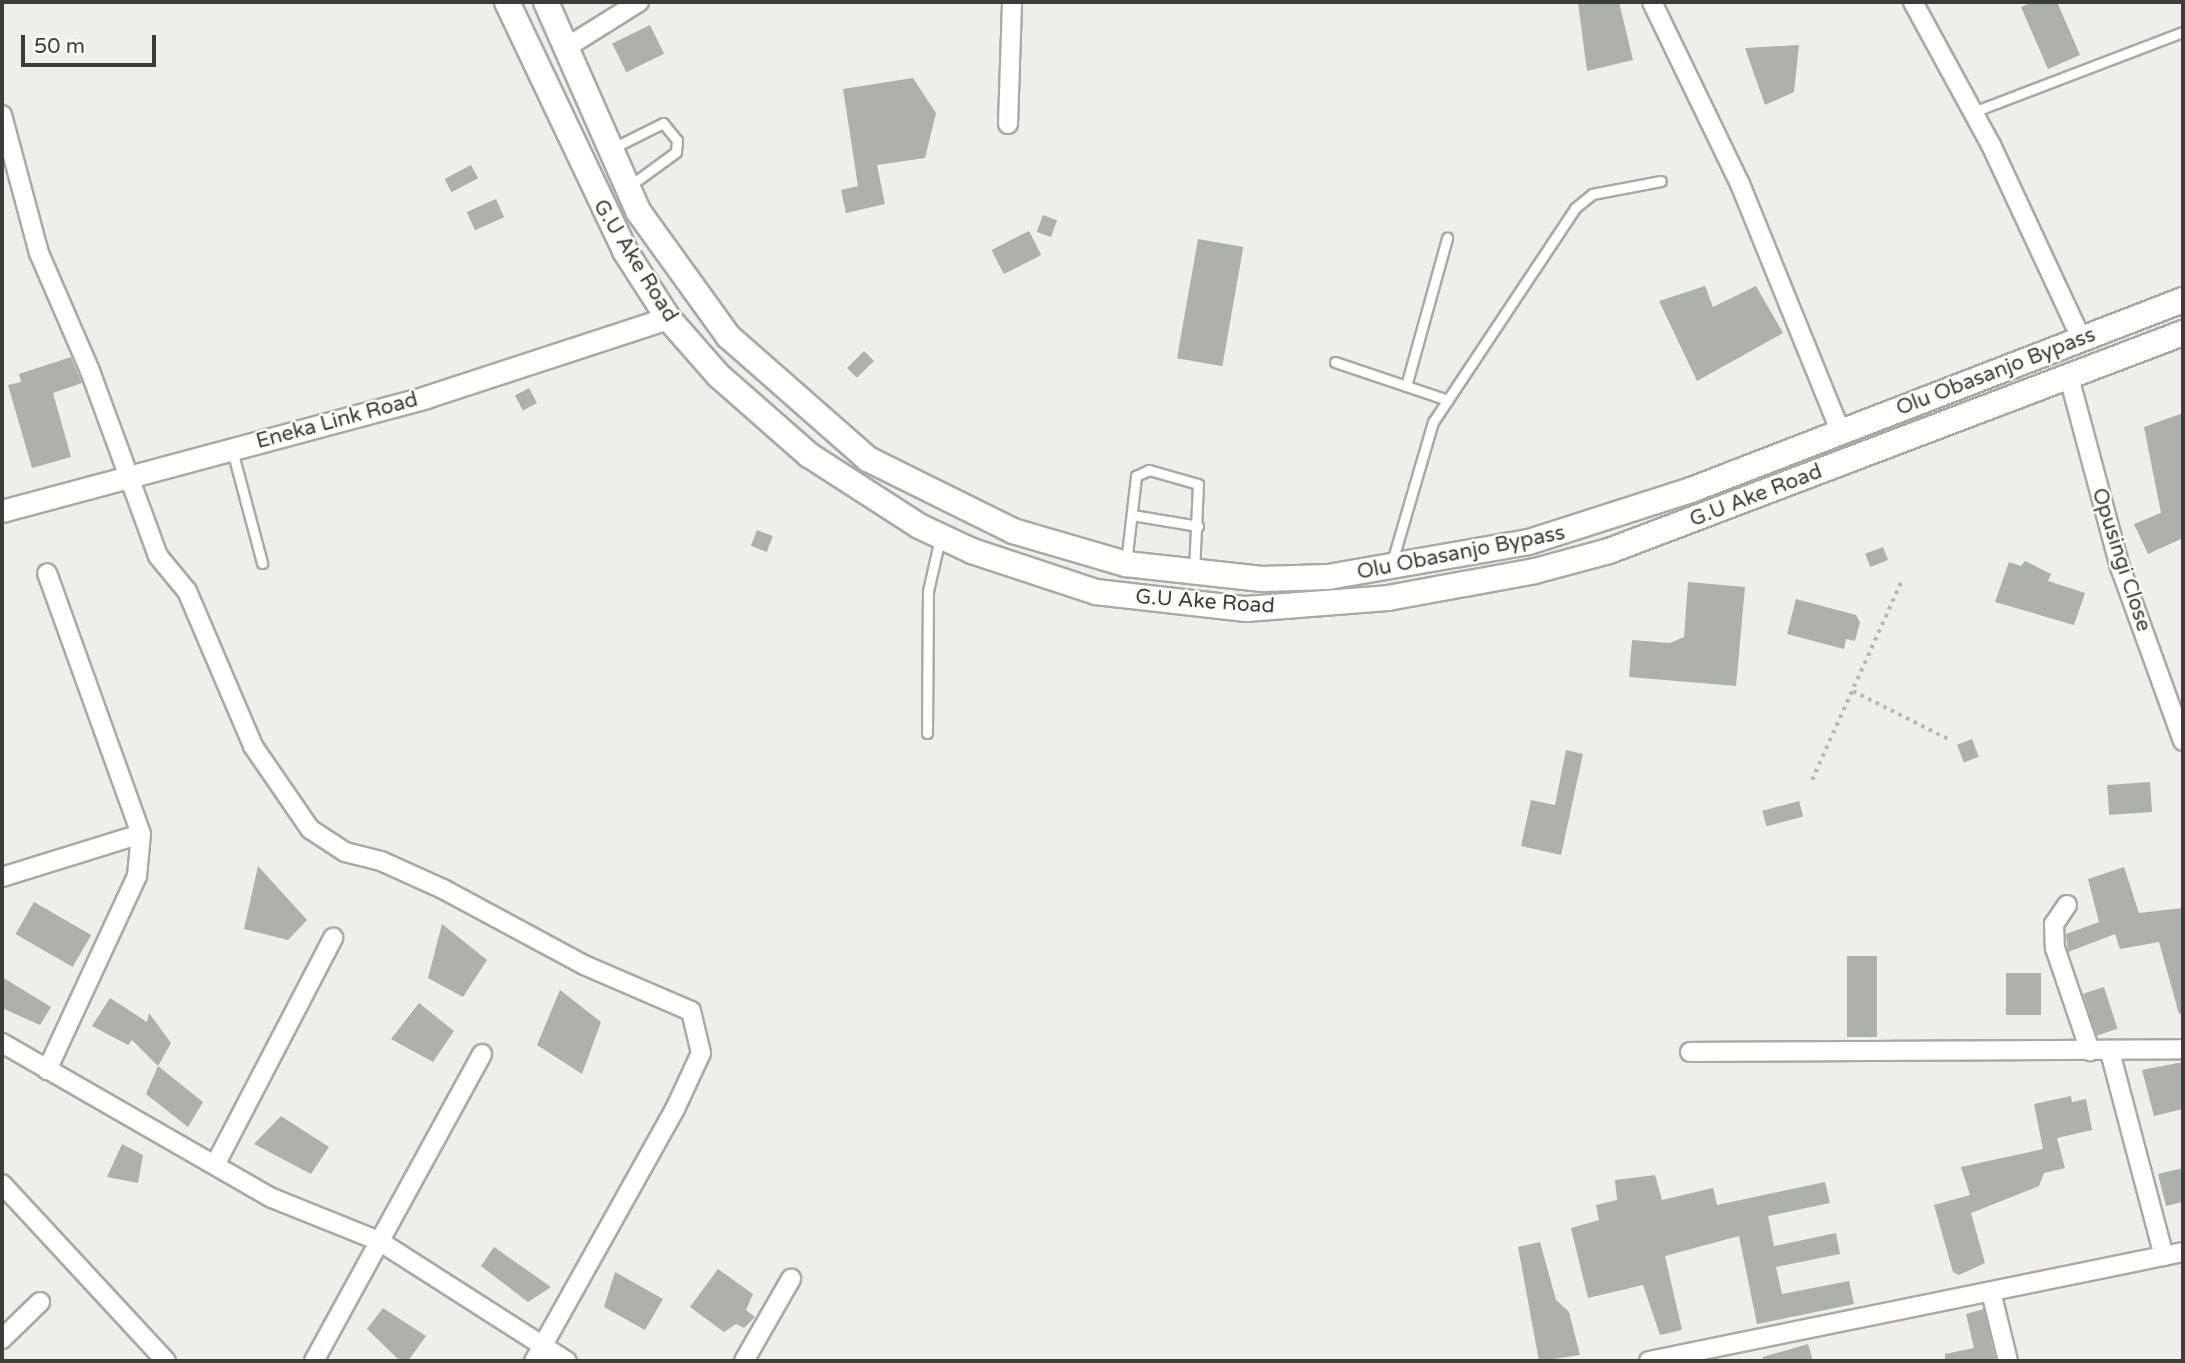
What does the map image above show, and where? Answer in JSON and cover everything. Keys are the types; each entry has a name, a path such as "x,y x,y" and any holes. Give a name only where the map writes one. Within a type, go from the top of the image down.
{"main road":[{"name":"G.U Ake Road","path":"507,2 589,185 668,318 719,376 787,438 857,490 940,536 1096,592 1163,604 1246,609 1388,598 1465,586 1609,551 2183,332"},
{"name":"Olu Obasanjo Bypass","path":"546,2 567,47 608,151 627,188 676,270 729,337 868,460 1013,531 1126,564 1194,574 1276,579 1390,570 1601,523 2183,300"}],"street":[{"path":"567,47 639,2"},
{"path":"1008,124 1012,2"},
{"path":"1652,2 1740,184 1841,433"},
{"path":"1913,2 1973,112 2081,338"},
{"path":"2,115 38,253 158,556 187,591 253,746 310,829 345,852 406,872 584,965 691,1012 701,1052 675,1109 534,1361"},
{"name":"Eneka Link Road","path":"2,511 232,450 555,358 668,318"},
{"name":"Opusingi Close","path":"2068,377 2120,567 2183,741"},
{"path":"47,573 141,834 137,876 47,1070"},
{"path":"2,877 141,834"},
{"path":"2067,905 2054,924 2055,948 2090,1051"},
{"path":"216,1163 333,938"},
{"path":"2,1043 216,1163 272,1198 379,1241 567,1361"},
{"path":"1689,1052 2110,1052 2183,1049"},
{"path":"2110,1052 2164,1256"},
{"path":"314,1361 482,1054"},
{"path":"2,1184 166,1361"},
{"path":"1649,1361 2183,1252"},
{"path":"744,1361 792,1279"},
{"path":"1991,1292 2008,1361"},
{"path":"2,1339 40,1302"}],"lane":[{"path":"1973,112 2183,32"},
{"path":"608,151 663,123 677,140 676,152 627,188"},
{"path":"1390,570 1427,436 1575,208 1591,194 1661,181"},
{"path":"1406,386 1447,238"},
{"path":"1335,362 1448,400"},
{"path":"232,450 262,563"},
{"path":"1126,564 1136,476 1149,470 1198,484 1194,574"},
{"path":"1132,515 1198,526"},
{"path":"927,733 928,591 940,536"}],"path":[{"path":"1812,780 1901,582"},
{"path":"1852,690 1948,739"}],"building":[{"path":"1578,2 1619,2 1633,60 1587,71"},
{"path":"2032,2 2057,2 2080,55 2048,69 2021,7"},
{"path":"650,25 664,54 626,72 612,43"},
{"path":"1799,45 1794,92 1765,105 1745,48"},
{"path":"913,78 936,113 925,158 877,165 885,204 846,213 841,190 858,186 843,89"},
{"path":"471,165 478,178 452,192 445,179"},
{"path":"496,199 504,217 475,230 467,212"},
{"path":"1043,215 1057,220 1051,237 1037,232"},
{"path":"1029,231 1041,255 1004,274 992,250"},
{"path":"1198,239 1243,247 1222,366 1177,358"},
{"path":"1705,286 1713,307 1756,286 1783,333 1697,381 1659,301"},
{"path":"864,351 874,361 857,378 847,368"},
{"path":"71,357 82,383 53,393 71,457 32,468 8,385 21,382 19,374"},
{"path":"529,388 537,403 523,411 515,396"},
{"path":"2183,413 2183,538 2148,554 2134,524 2161,513 2144,427"},
{"path":"757,530 773,536 767,552 751,546"},
{"path":"1883,547 1888,560 1870,567 1865,554"},
{"path":"2025,561 2051,574 2048,581 2085,593 2074,625 1995,602 2009,562 2021,566"},
{"path":"1688,582 1745,587 1736,686 1629,677 1632,640 1670,643 1684,637"},
{"path":"1796,599 1856,615 1860,622 1855,641 1846,639 1844,649 1787,634"},
{"path":"1972,739 1979,757 1964,762 1957,745"},
{"path":"1566,750 1583,754 1561,855 1521,846 1531,800 1555,805"},
{"path":"2150,782 2152,812 2109,815 2107,785"},
{"path":"1799,801 1803,816 1766,826 1762,811"},
{"path":"258,866 307,920 288,940 244,929"},
{"path":"2124,867 2139,913 2183,908 2183,1013 2179,1014 2159,942 2120,949 2115,934 2068,952 2066,934 2099,922 2088,879"},
{"path":"34,902 91,935 73,967 16,934"},
{"path":"442,924 487,960 463,997 428,978"},
{"path":"1847,956 1877,956 1877,1037 1847,1037"},
{"path":"2006,973 2041,973 2041,1015 2006,1015"},
{"path":"2,977 51,1007 40,1025 2,1008"},
{"path":"2104,987 2118,1029 2097,1036 2083,994"},
{"path":"560,990 601,1022 582,1074 537,1045"},
{"path":"110,998 147,1022 149,1013 171,1043 158,1066 132,1040 128,1045 92,1026"},
{"path":"419,1003 454,1031 433,1062 391,1039"},
{"path":"2183,1062 2183,1109 2154,1116 2142,1070"},
{"path":"158,1066 203,1102 188,1127 146,1094"},
{"path":"2071,1096 2072,1102 2086,1099 2092,1130 2057,1138 2065,1168 2044,1173 2039,1186 1971,1213 1985,1263 1959,1275 1953,1272 1934,1205 1970,1195 1961,1167 2043,1149 2034,1104"},
{"path":"281,1116 329,1147 311,1174 254,1144"},
{"path":"122,1144 143,1155 138,1183 107,1177"},
{"path":"2183,1168 2183,1202 2166,1206 2158,1174"},
{"path":"1655,1175 1662,1200 1713,1188 1717,1205 1825,1182 1830,1203 1768,1216 1774,1246 1836,1233 1840,1254 1776,1267 1782,1294 1849,1281 1854,1304 1757,1324 1739,1236 1665,1256 1682,1330 1660,1335 1643,1285 1588,1298 1571,1228 1599,1220 1596,1205 1617,1200 1615,1180"},
{"path":"1540,1242 1556,1300 1569,1312 1580,1355 1539,1361 1518,1247"},
{"path":"494,1247 551,1287 528,1302 481,1266"},
{"path":"718,1269 753,1294 746,1310 755,1317 744,1328 736,1324 724,1332 690,1307"},
{"path":"615,1272 663,1299 645,1330 604,1307"},
{"path":"383,1308 426,1336 408,1361 400,1361 367,1329"},
{"path":"1984,1309 1996,1361 1945,1361 1945,1354 1974,1348 1966,1314"},
{"path":"1808,1344 1813,1361 1763,1361 1763,1357"}]}
